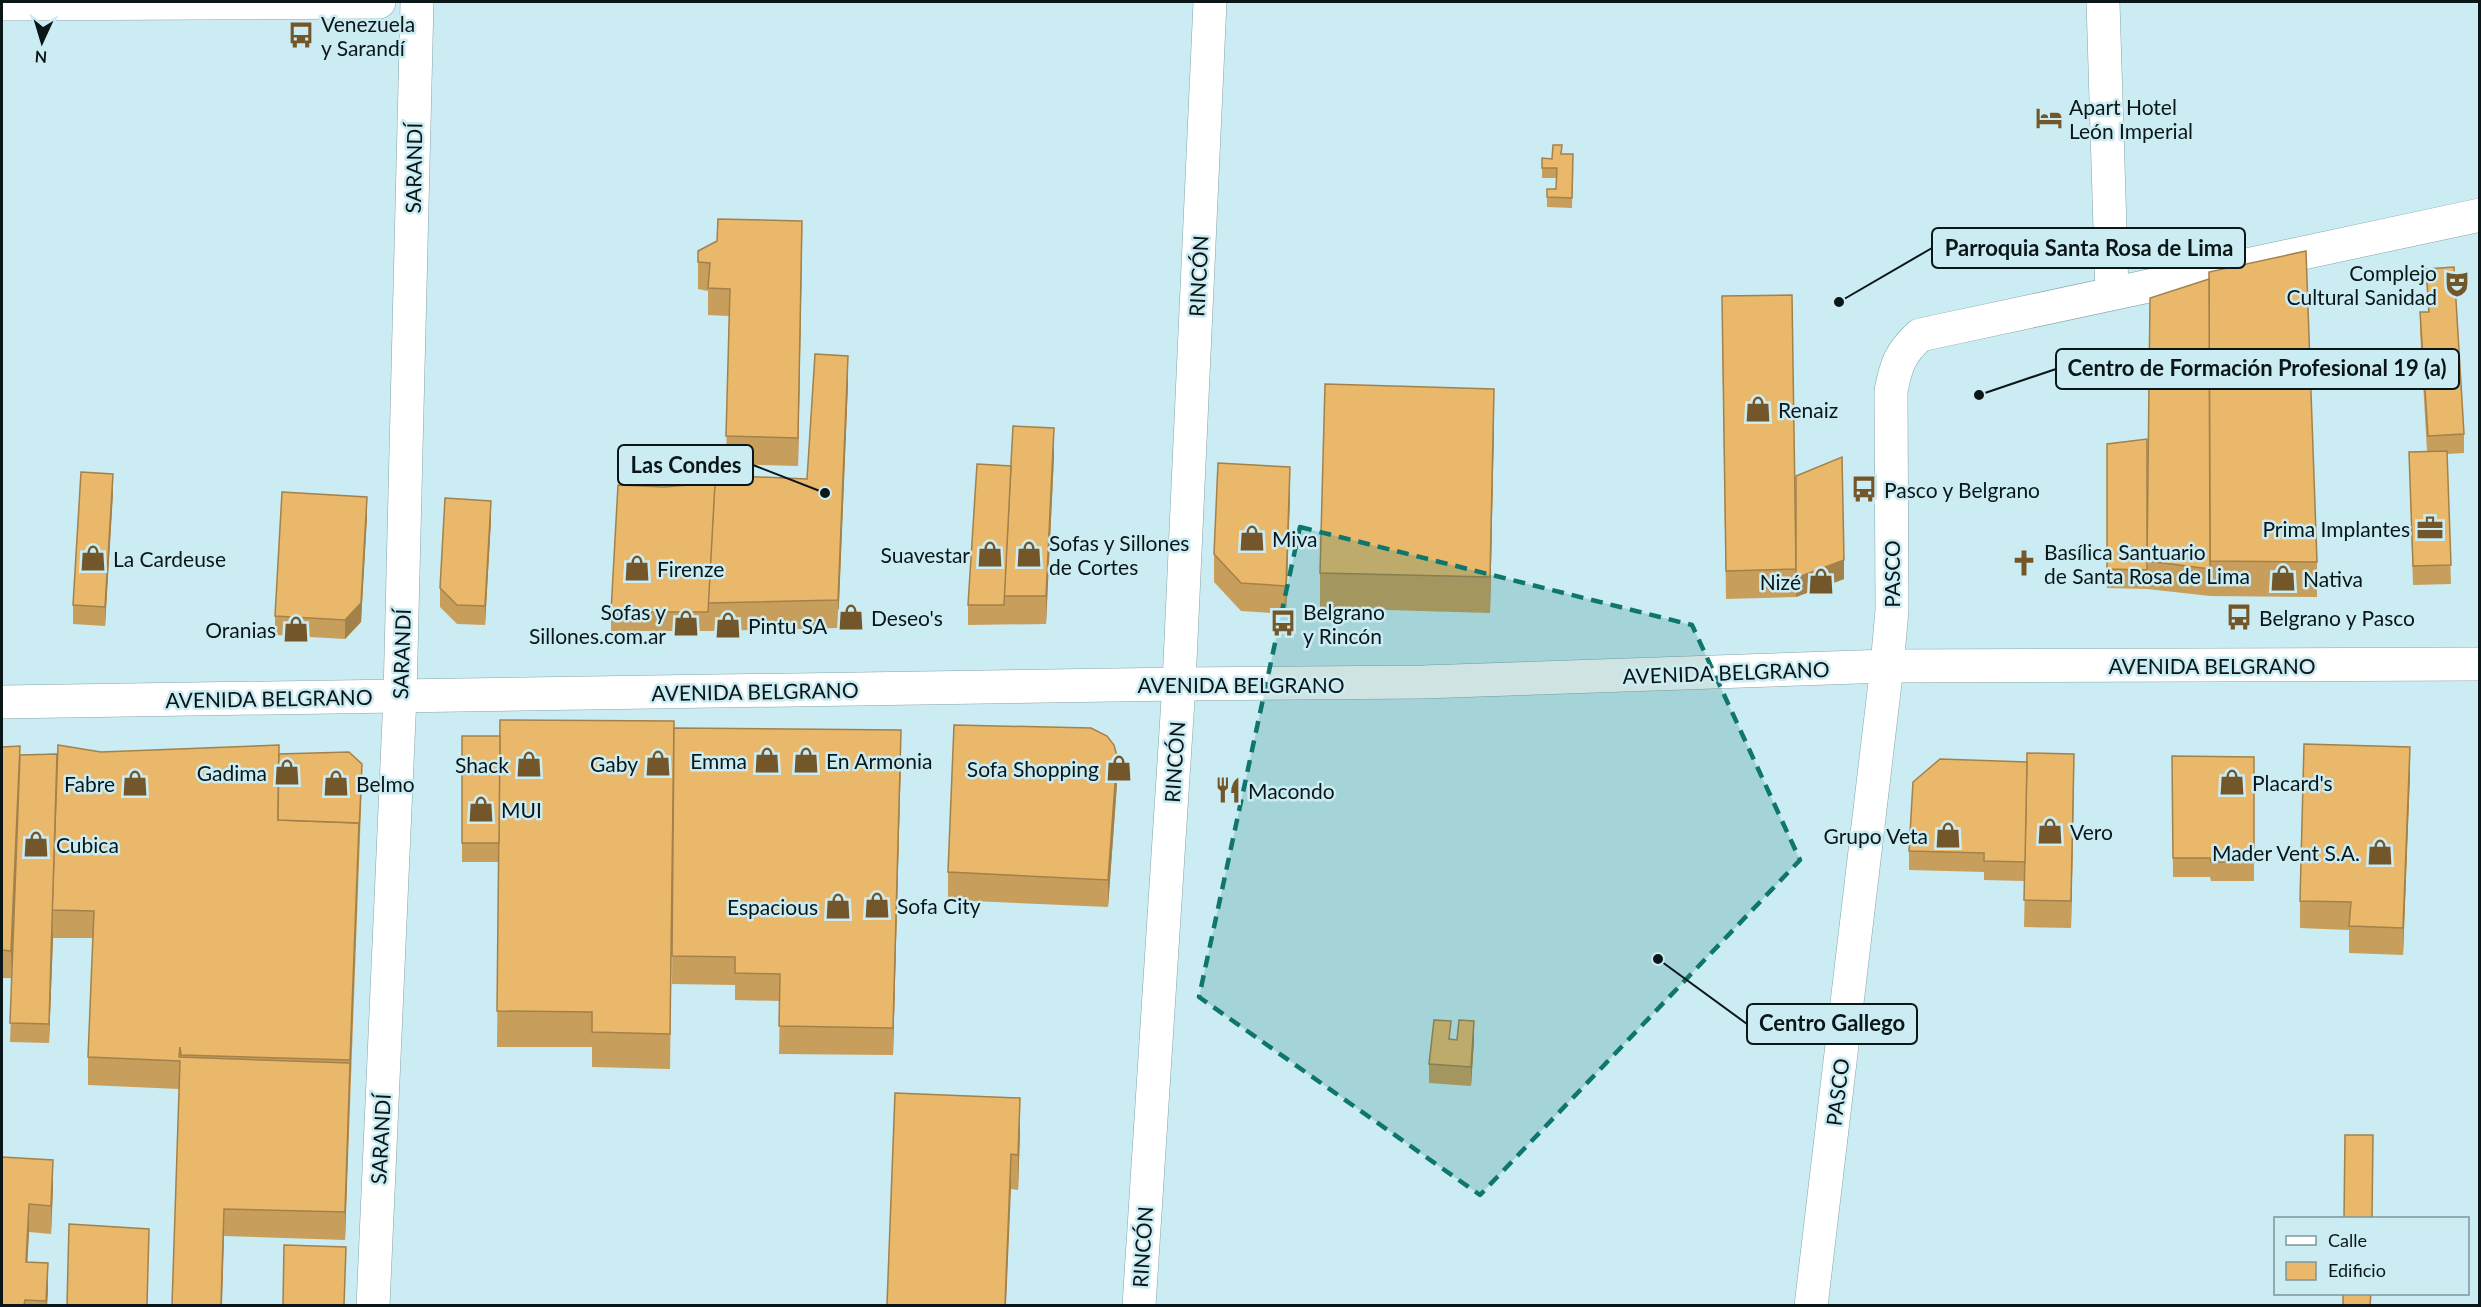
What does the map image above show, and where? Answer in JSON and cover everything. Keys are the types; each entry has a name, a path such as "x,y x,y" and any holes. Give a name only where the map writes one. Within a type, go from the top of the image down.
{"street":[{"path":"2,4 379,2"},
{"name":"SARANDÍ","path":"373,1305 400,696 417,2"},
{"name":"RINCÓN","path":"1138,1305 1179,684 1210,2"},
{"path":"2103,2 2112,293"},
{"name":"PASCO","path":"1811,1305 1887,666 1892,610 1891,391 1896,364 1908,346 1920,335 2480,215"},
{"name":"AVENIDA BELGRANO","path":"2,702 1422,682 1887,666 2480,664"}],"highlighted area":[{"path":"1300,527 1692,625 1800,860 1480,1195 1199,997"}],"building":[{"path":"1553,145 1562,145 1561,154 1573,154 1572,198 1547,197 1547,189 1556,189 1557,168 1542,168 1542,158 1552,159"},
{"path":"718,219 802,221 798,438 726,436 730,289 708,288 710,263 698,262 698,251 717,241"},
{"path":"2306,251 2317,562 2210,561 2209,272"},
{"path":"2454,267 2464,434 2428,436 2420,312 2429,312 2426,269"},
{"path":"2209,279 2210,569 2147,561 2150,298"},
{"name":"Renaiz","path":"1792,295 1796,569 1726,571 1722,296"},
{"path":"815,354 848,356 838,600 708,603 715,475 807,479"},
{"path":"1325,384 1494,389 1490,577 1320,573"},
{"name":"Sofas y Sillones de Cortes","path":"1013,426 1054,428 1046,596 1004,596"},
{"path":"2147,439 2147,570 2107,569 2107,444"},
{"name":"Prima Implantes","path":"2447,451 2451,565 2413,566 2409,452"},
{"path":"1842,457 1844,560 1796,578 1796,476"},
{"name":"Miva","path":"1218,463 1290,467 1286,586 1241,583 1214,554"},
{"name":"Suavestar","path":"977,464 1011,466 1004,605 968,605"},
{"name":"La Cardeuse","path":"81,472 113,474 105,607 73,605"},
{"path":"715,483 708,612 611,612 618,485 664,487"},
{"path":"282,492 367,497 361,603 345,620 275,616"},
{"path":"445,498 491,501 485,606 457,605 440,588"},
{"path":"500,720 674,721 670,1034 592,1032 592,1012 497,1011"},
{"path":"954,725 1091,728 1107,736 1114,745 1117,756 1108,880 948,872"},
{"path":"674,728 901,730 893,1028 779,1026 780,974 735,973 735,957 672,956"},
{"name":"MUI","path":"462,736 500,736 499,843 462,843"},
{"path":"2304,744 2410,747 2403,928 2349,926 2351,902 2300,901"},
{"path":"58,745 101,752 279,745 278,820 359,823 350,1060 181,1055 180,1047 179,1057 350,1063 345,1212 224,1209 221,1305 172,1305 180,1061 88,1057 94,911 52,910"},
{"path":"20,746 11,951 2,950 2,747"},
{"path":"349,752 362,764 359,831 359,823 278,820 279,754"},
{"name":"Vero","path":"2027,753 2074,754 2071,901 2024,900"},
{"path":"57,754 49,1024 10,1023 20,755"},
{"path":"2172,756 2254,757 2254,862 2211,862 2210,858 2173,858"},
{"path":"1940,759 2027,762 2025,862 1984,861 1984,853 1909,851 1913,782"},
{"path":"1434,1020 1451,1021 1449,1039 1457,1040 1459,1020 1474,1021 1471,1067 1429,1064"},
{"path":"895,1093 1020,1098 1018,1155 1011,1154 1005,1305 887,1305"},
{"path":"2345,1135 2373,1135 2372,1217 2344,1217"},
{"path":"2,1157 53,1160 51,1206 29,1204 26,1262 48,1263 46,1301 25,1300 24,1305 2,1305"},
{"path":"69,1224 149,1229 147,1305 67,1305"},
{"path":"284,1245 346,1247 344,1305 283,1305"},
{"path":"2343,1295 2371,1295 2370,1305 2343,1305"}],"place":[{"name":"Venezuela y Sarandí","path":"301,35"},
{"name":"Apart Hotel León Imperial","path":"2049,118"},
{"name":"Complejo Cultural Sanidad","path":"2457,284"},
{"name":"Parroquia Santa Rosa de Lima","path":"1839,302"},
{"name":"Centro de Formación Profesional 19 (a)","path":"1979,395"},
{"name":"Renaiz","path":"1758,409"},
{"name":"Pasco y Belgrano","path":"1864,489"},
{"name":"Las Condes","path":"825,493"},
{"name":"Prima Implantes","path":"2430,528"},
{"name":"Miva","path":"1252,538"},
{"name":"Suavestar","path":"990,554"},
{"name":"Sofas y Sillones de Cortes","path":"1029,554"},
{"name":"La Cardeuse","path":"93,558"},
{"name":"Basílica Santuario de Santa Rosa de Lima","path":"2024,563"},
{"name":"Firenze","path":"637,568"},
{"name":"Nativa","path":"2283,578"},
{"name":"Nizé","path":"1821,581"},
{"name":"Deseo's","path":"851,617"},
{"name":"Belgrano y Pasco","path":"2239,617"},
{"name":"Sofas y Sillones.com.ar","path":"686,623"},
{"name":"Belgrano y Rincón","path":"1283,623"},
{"name":"Pintu SA","path":"728,625"},
{"name":"Oranias","path":"296,629"},
{"name":"Emma","path":"767,760"},
{"name":"En Armonia","path":"806,760"},
{"name":"Gaby","path":"658,763"},
{"name":"Shack","path":"529,764"},
{"name":"Sofa Shopping","path":"1119,768"},
{"name":"Gadima","path":"287,772"},
{"name":"Placard's","path":"2232,782"},
{"name":"Fabre","path":"135,783"},
{"name":"Belmo","path":"336,783"},
{"name":"Macondo","path":"1228,790"},
{"name":"MUI","path":"481,809"},
{"name":"Vero","path":"2050,831"},
{"name":"Grupo Veta","path":"1948,835"},
{"name":"Cubica","path":"36,844"},
{"name":"Mader Vent S.A.","path":"2380,852"},
{"name":"Sofa City","path":"877,905"},
{"name":"Espacious","path":"838,906"},
{"name":"Centro Gallego","path":"1658,959"}]}
